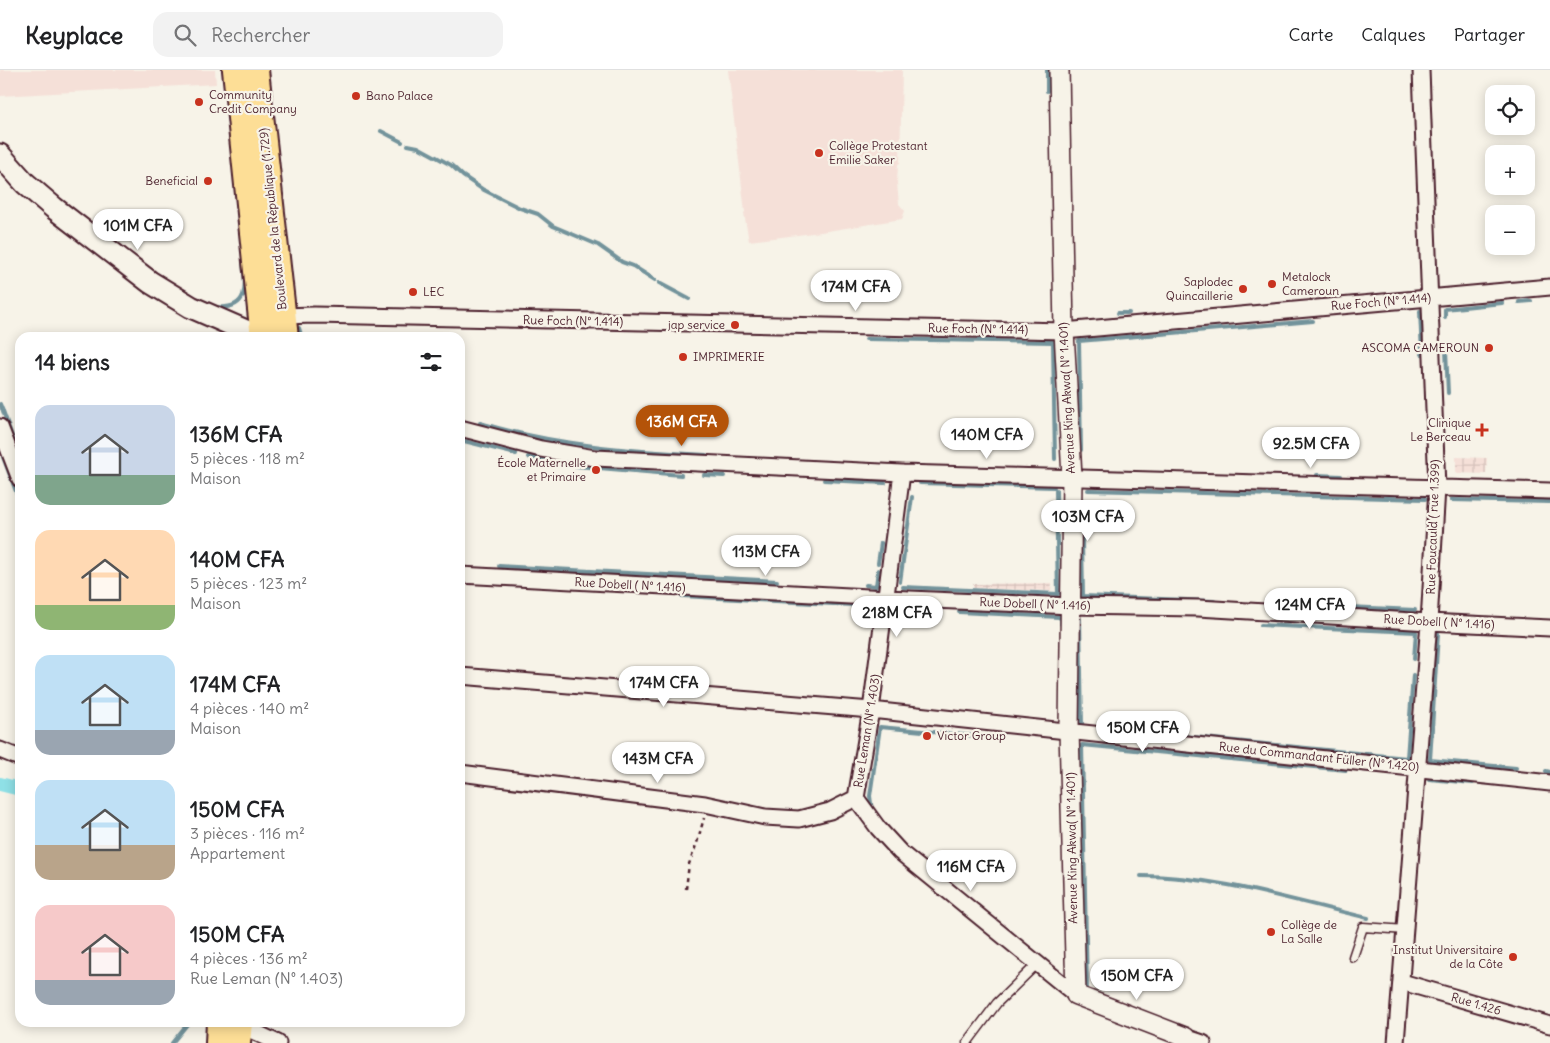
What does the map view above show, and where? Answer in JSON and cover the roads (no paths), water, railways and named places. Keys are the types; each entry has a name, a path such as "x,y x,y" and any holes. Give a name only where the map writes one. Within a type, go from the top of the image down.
{"main road":[{"name":"Boulevard de la République (1.729)","path":"235,70 277,332"},
{"name":"Boulevard de la République (1.729)","path":"256,70 277,332"},
{"path":"0,155 25,183 54,208 150,282 191,306 246,331 262,332"},
{"path":"218,1043 235,1028"}],"street":[{"name":"Avenue King Akwa( N° 1.401)","path":"1059,70 1064,331 1072,477 1069,730 1076,995"},
{"name":"Rue Foucauld ( rue 1.399)","path":"1396,1043 1429,622 1437,488 1421,70"},
{"name":"Rue Foch (N° 1.414)","path":"279,332 314,315 1064,331 1550,287"},
{"path":"0,427 15,466"},
{"path":"465,429 541,449 595,458 902,473 1550,491"},
{"name":"Rue Leman (N° 1.403)","path":"902,473 887,598 856,798 878,828 900,852 1076,995 1185,1040 1203,1043"},
{"name":"Rue Dobell ( N° 1.416)","path":"465,576 1071,606 1198,608 1550,628"},
{"name":"Rue du Commandant Füller (N° 1.420)","path":"465,676 871,710 1550,783"},
{"path":"0,750 15,756"},
{"path":"465,774 705,804 766,817 799,819 830,812 856,798"},
{"name":"Rue 1.426","path":"1402,982 1550,1025"},
{"path":"235,1028 278,1043"}],"lane":[{"path":"1353,957 1363,927 1406,930"},
{"path":"967,1043 997,1003 1037,964"}],"waterway":[{"path":"1047,70 1047,91"},
{"path":"381,131 402,142"},
{"path":"408,145 418,147 451,165 482,189 520,208 538,214 553,226 598,245 622,262 633,266 655,280"},
{"path":"216,307 227,307 235,305 240,301 243,295 245,280 243,263"},
{"path":"659,283 689,299"},
{"path":"1519,302 1531,301"},
{"path":"1445,317 1445,309 1502,303"},
{"path":"1420,311 1422,354"},
{"path":"1118,313 1129,313"},
{"path":"1081,450 1079,341 1313,321"},
{"path":"299,328 300,332"},
{"path":"866,339 1053,342 1055,459"},
{"path":"1446,350 1448,393"},
{"path":"0,404 2,409"},
{"path":"3,411 15,444"},
{"path":"480,423 536,437 592,446 706,455"},
{"path":"465,441 516,454"},
{"path":"3,457 15,489"},
{"path":"528,457 551,462"},
{"path":"576,466 681,475"},
{"path":"704,475 724,476"},
{"path":"1317,475 1341,476"},
{"path":"824,480 885,483"},
{"path":"920,483 1054,487"},
{"path":"903,587 1058,594 1056,490"},
{"path":"1088,490 1425,499"},
{"path":"900,582 912,497"},
{"path":"1082,500 1082,524"},
{"path":"1451,500 1550,502"},
{"path":"1082,539 1083,596 1214,601"},
{"path":"878,563 881,543"},
{"path":"499,566 777,581"},
{"path":"866,585 876,586 878,570"},
{"path":"682,596 872,606"},
{"path":"1283,604 1415,610"},
{"path":"959,612 1059,617 1061,624"},
{"path":"1080,619 1082,726 1085,726"},
{"path":"1261,625 1416,632 1414,659"},
{"path":"1438,633 1430,760 1516,768"},
{"path":"1154,733 1407,758 1413,675"},
{"path":"872,811 870,796 880,727 997,738"},
{"path":"1087,990 1082,745 1346,770"},
{"path":"1546,771 1550,772"},
{"path":"1429,779 1473,783"},
{"path":"0,784 15,788"},
{"path":"1141,876 1170,877 1227,885 1368,918"},
{"path":"172,1043 185,1027"}],"place":[{"name":"Bano Palace","path":"356,96"},
{"name":"Community Credit Company","path":"199,102"},
{"name":"Collège Protestant Emilie Saker","path":"819,153"},
{"name":"Beneficial","path":"208,181"},
{"name":"Metalock Cameroun","path":"1272,284"},
{"name":"Saplodec Quincaillerie","path":"1243,289"},
{"name":"LEC","path":"413,292"},
{"name":"jap service","path":"735,325"},
{"name":"ASCOMA CAMEROUN","path":"1489,348"},
{"name":"IMPRIMERIE","path":"683,357"},
{"name":"Clinique Le Berceau","path":"1482,430"},
{"name":"École Maternelle et Primaire","path":"596,470"},
{"name":"Victor Group","path":"927,736"},
{"name":"Collège de La Salle","path":"1271,932"},
{"name":"Institut Universitaire de la Côte","path":"1513,957"}]}
